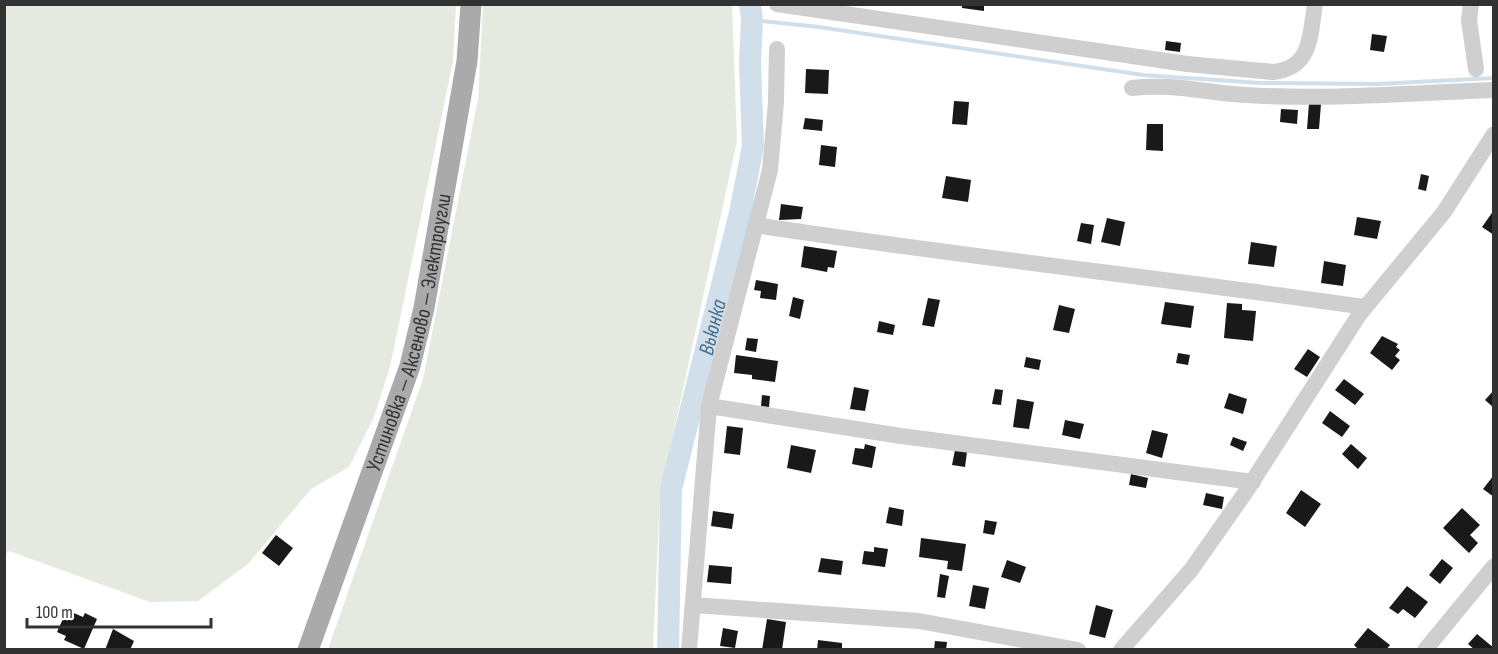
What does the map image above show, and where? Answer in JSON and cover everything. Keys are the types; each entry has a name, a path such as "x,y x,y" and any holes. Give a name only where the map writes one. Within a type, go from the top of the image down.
{"main road":[{"name":"Устиновка — Аксеново — Электроугли","path":"308,650 410,366 424,308 467,61 471,4"}],"street":[{"path":"777,4 1187,64 1273,72 1287,70 1300,62 1307,48 1315,4"},
{"path":"1471,4 1469,20 1476,69"},
{"path":"689,650 709,406 770,170 776,102 777,49"},
{"path":"1132,88 1154,85 1274,96 1403,95 1494,90"},
{"path":"1121,650 1191,570 1253,482 1365,307 1444,212 1494,134"},
{"path":"755,225 916,249 1150,276 1365,307"},
{"path":"709,406 912,438 1253,482"},
{"path":"1425,650 1494,566"},
{"path":"693,605 919,621 1078,650"}],"shaded area":[{"path":"5,4 456,5 453,61 390,367 374,417 349,467 311,489 248,564 198,601 150,602 9,551 5,555"},
{"path":"483,5 732,5 737,141 660,495 653,649 328,649 423,379 478,99"}],"building":[{"path":"962,4 984,4 984,11 962,8"},
{"path":"1372,34 1387,36 1384,52 1370,50"},
{"path":"1166,41 1181,43 1180,52 1165,50"},
{"path":"806,69 829,70 828,94 805,93"},
{"path":"954,101 969,102 967,125 952,124"},
{"path":"1309,103 1321,104 1319,129 1307,129"},
{"path":"1281,109 1298,110 1297,124 1280,122"},
{"path":"805,118 823,120 822,131 803,129"},
{"path":"1147,124 1163,124 1163,151 1146,150"},
{"path":"821,145 837,147 835,167 819,165"},
{"path":"1421,174 1429,176 1426,191 1418,189"},
{"path":"946,176 971,180 968,202 942,198"},
{"path":"781,204 803,207 801,219 779,220"},
{"path":"1494,210 1494,235 1482,227"},
{"path":"1357,217 1381,221 1377,239 1354,235"},
{"path":"1107,218 1125,222 1120,246 1101,242"},
{"path":"1081,223 1094,225 1091,244 1077,241"},
{"path":"1251,242 1277,246 1274,267 1248,264"},
{"path":"804,246 837,251 834,268 828,267 827,272 801,267"},
{"path":"1324,261 1346,265 1343,286 1321,283"},
{"path":"756,280 778,284 776,300 760,298 761,291 754,290"},
{"path":"793,297 804,300 800,319 789,316"},
{"path":"928,298 940,300 934,327 922,325"},
{"path":"1165,302 1194,306 1191,328 1161,324"},
{"path":"1227,303 1242,304 1242,310 1256,311 1253,341 1224,338"},
{"path":"1059,305 1075,309 1069,333 1053,330"},
{"path":"879,321 895,325 893,335 877,332"},
{"path":"1382,336 1398,344 1396,347 1400,350 1395,356 1400,360 1392,370 1370,353"},
{"path":"747,338 758,339 756,352 745,350"},
{"path":"1308,349 1320,357 1307,377 1294,369"},
{"path":"1178,353 1190,355 1188,365 1176,363"},
{"path":"736,355 778,361 775,382 752,379 752,375 734,373"},
{"path":"1026,357 1041,360 1039,370 1024,367"},
{"path":"1344,379 1364,394 1355,405 1335,390"},
{"path":"854,387 869,390 865,411 850,409"},
{"path":"995,389 1003,390 1001,405 992,404"},
{"path":"1494,390 1494,408 1485,400"},
{"path":"1229,393 1247,399 1243,414 1224,408"},
{"path":"762,395 770,396 769,407 761,406"},
{"path":"1017,399 1034,402 1029,429 1013,427"},
{"path":"1330,411 1350,426 1342,437 1322,423"},
{"path":"1065,420 1084,424 1080,439 1062,435"},
{"path":"727,426 743,428 740,455 724,453"},
{"path":"1152,430 1168,434 1162,458 1146,453"},
{"path":"1233,437 1247,442 1243,451 1230,445"},
{"path":"865,444 876,447 872,468 852,464 855,448 864,449"},
{"path":"1351,444 1367,458 1358,469 1342,454"},
{"path":"791,445 816,450 811,473 787,468"},
{"path":"955,450 967,452 965,467 952,465"},
{"path":"1131,474 1148,478 1146,488 1129,485"},
{"path":"1494,475 1494,497 1483,489"},
{"path":"1301,490 1321,504 1305,527 1286,513"},
{"path":"1206,493 1224,497 1222,509 1203,505"},
{"path":"889,507 904,510 902,526 886,523"},
{"path":"1462,508 1480,525 1470,535 1478,543 1469,553 1443,528"},
{"path":"713,511 734,514 732,529 711,526"},
{"path":"985,520 997,522 994,535 983,533"},
{"path":"276,535 293,548 279,566 262,553"},
{"path":"921,538 966,544 962,571 947,569 948,561 919,557"},
{"path":"874,547 888,549 885,567 862,564 864,551 874,552"},
{"path":"821,558 843,561 841,575 818,572"},
{"path":"1442,559 1453,568 1440,584 1429,575"},
{"path":"1007,560 1026,567 1020,583 1001,577"},
{"path":"709,565 732,567 731,584 707,582"},
{"path":"940,574 949,576 945,598 937,597"},
{"path":"973,585 989,588 985,609 969,606"},
{"path":"1407,586 1428,602 1415,618 1403,609 1398,614 1389,608"},
{"path":"1096,605 1113,610 1105,638 1089,634"},
{"path":"67,610 83,617 85,613 97,619 84,649 64,640 66,636 57,632"},
{"path":"767,619 786,622 782,650 762,650"},
{"path":"723,628 738,631 735,648 720,646"},
{"path":"1368,628 1390,645 1386,650 1359,650 1354,645"},
{"path":"113,629 134,641 130,650 105,650"},
{"path":"1477,634 1494,650 1475,650 1468,644"},
{"path":"818,640 842,643 842,650 817,650"},
{"path":"935,641 947,642 946,650 934,650"}],"waterway":[{"name":"Вьюнка","path":"668,650 671,489 740,213 753,146 750,4"},
{"path":"752,20 819,27 1143,75 1260,83 1377,84 1494,78"}]}
